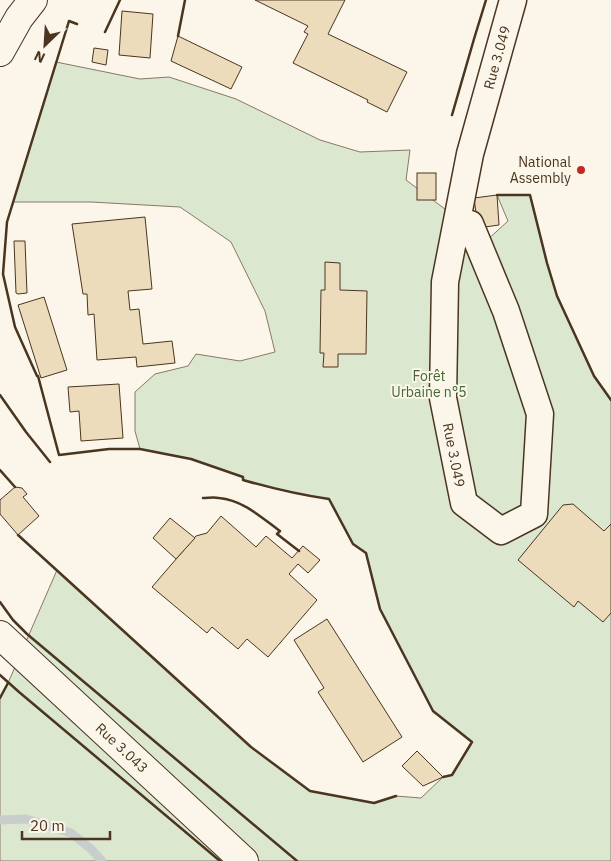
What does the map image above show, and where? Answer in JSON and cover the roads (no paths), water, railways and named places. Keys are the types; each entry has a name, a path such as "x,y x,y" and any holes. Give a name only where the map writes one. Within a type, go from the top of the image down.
{"street":[{"path":"0,52 19,18 33,0"},
{"name":"Rue 3.049","path":"470,224 506,311 540,414 534,514 501,531 464,503 443,398 445,282 470,154 513,0"},
{"name":"Rue 3.043","path":"0,636 244,861"}],"waterway":[{"path":"0,820 26,819 71,833 91,849 102,861"}],"place":[{"name":"National Assembly","path":"581,170"}],"park label":[{"name":"Forêt Urbaine n°5","path":"429,384"}]}
